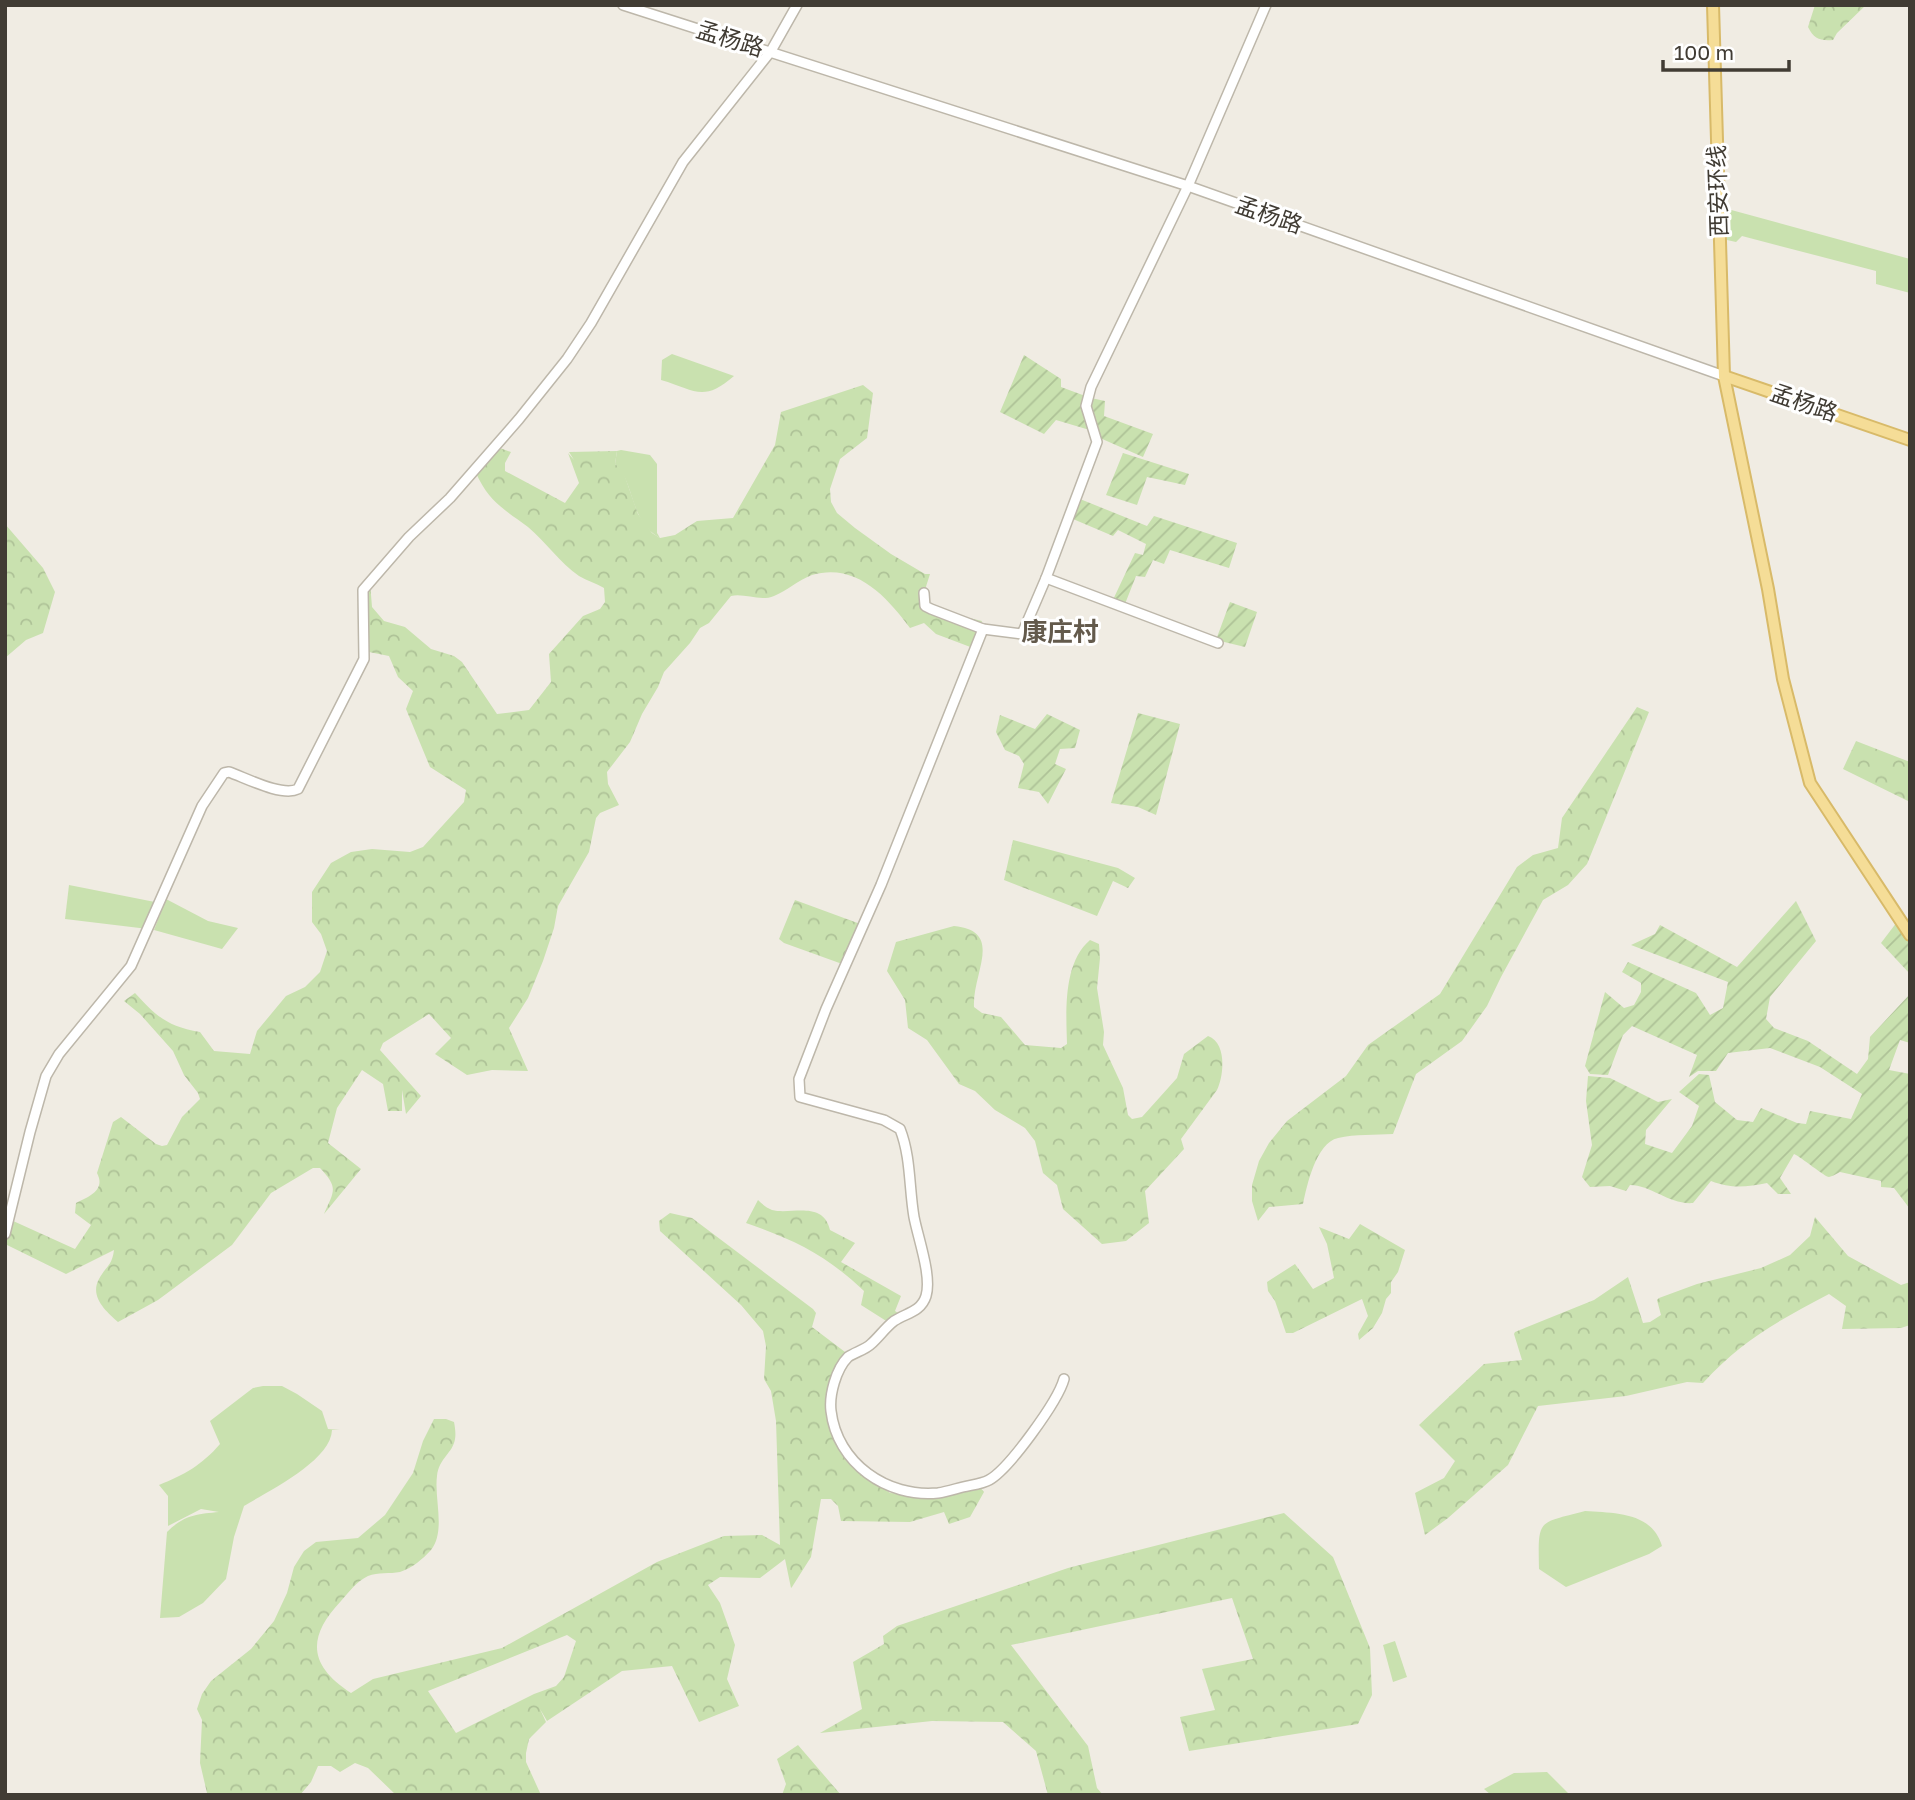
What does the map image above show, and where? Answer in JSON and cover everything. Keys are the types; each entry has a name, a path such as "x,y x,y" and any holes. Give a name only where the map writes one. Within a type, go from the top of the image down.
{"main road":[{"name":"西安环线","path":"1713,5 1724,376 1768,589 1783,679 1810,783 1910,935"},
{"name":"孟杨路","path":"1724,376 1910,440"}],"street":[{"name":"孟杨路","path":"622,5 1188,186 1724,376"},
{"path":"5,1234 47,1076 59,1054 131,966 209,795 224,773 229,772 279,790 291,792 298,789 363,659 363,590 410,537 450,498 567,359 591,323 683,162 771,51 797,5"},
{"path":"924,593 925,606 984,629 1022,634 1097,442 1086,406 1091,387 1188,186 1266,5"},
{"path":"1046,578 1218,643"},
{"path":"984,629 799,1079 800,1097 884,1121 900,1129 906,1146 914,1216 926,1277 926,1295 921,1305 894,1321 869,1347 848,1357 837,1376 831,1396 831,1412 839,1442 851,1460 878,1482 901,1490 936,1493 989,1480 1013,1457 1044,1416 1060,1391 1064,1379"}],"green space":[{"path":"1815,5 1866,5 1833,40 1828,40 1815,37 1808,27"},
{"path":"1724,208 1910,259 1910,293 1876,284 1876,271 1742,236 1736,242 1727,240"},
{"path":"672,354 734,376 706,392 661,380 662,360"},
{"path":"1024,355 1061,379 1061,387 1088,397 1093,431 1056,420 1044,434 1000,412"},
{"path":"863,385 873,393 867,438 840,459 830,489 831,502 837,513 855,528 891,554 925,574 930,574 923,596 927,608 982,621 973,648 936,634 924,623 910,628 880,594 869,585 843,573 812,575 769,598 731,596 664,672 630,742 607,772 608,784 619,805 600,813 596,818 589,852 558,906 543,961 528,998 509,1028 528,1071 492,1070 467,1075 435,1054 451,1038 429,1014 383,1043 380,1050 421,1096 406,1114 402,1090 402,1111 388,1111 383,1084 362,1070 337,1108 328,1143 361,1169 324,1214 332,1195 332,1185 320,1168 313,1168 271,1193 232,1245 158,1300 118,1322 101,1304 96,1292 99,1279 110,1263 114,1250 66,1274 5,1244 11,1220 75,1249 91,1225 75,1213 76,1203 98,1188 97,1173 113,1122 121,1117 156,1144 167,1145 182,1117 200,1099 184,1075 173,1051 140,1014 124,1001 135,993 163,1019 179,1027 200,1032 214,1051 250,1054 257,1031 286,996 305,987 320,972 327,951 321,934 312,922 312,892 331,863 351,852 372,849 410,852 423,847 464,802 466,790 430,767 406,709 413,691 398,677 389,656 369,652 364,601 370,582 372,607 384,621 405,627 431,649 454,656 462,662 497,714 529,710 551,682 549,654 583,616 600,609 605,602 604,588 572,571 535,533 486,491 476,473 497,447 511,452 505,463 505,471 565,503 579,483 568,453 574,460 569,452 617,451 615,464 623,471 638,514 652,533 660,538 675,535 697,521 733,518 775,445 781,412"},
{"path":"1091,398 1105,401 1104,416 1153,434 1143,457 1100,438 1088,416"},
{"path":"617,451 650,455 657,464 657,533 660,538 642,522 622,472 615,464"},
{"path":"1123,453 1189,474 1185,485 1147,477 1137,505 1106,495"},
{"path":"1080,499 1147,526 1154,516 1237,543 1229,568 1170,550 1164,564 1153,560 1145,577 1136,576 1123,609 1111,604 1135,553 1143,555 1146,544 1118,530 1113,536 1073,519"},
{"path":"5,524 43,568 55,592 43,633 26,640 5,658"},
{"path":"1230,602 1257,612 1245,647 1216,640"},
{"path":"1637,707 1649,712 1587,864 1568,885 1543,900 1487,1006 1462,1041 1416,1074 1393,1134 1351,1136 1330,1141 1318,1156 1303,1204 1269,1207 1258,1221 1252,1201 1252,1185 1259,1161 1269,1143 1287,1121 1346,1076 1368,1045 1440,994 1517,867 1533,855 1558,848 1562,818"},
{"path":"1138,713 1180,724 1156,815 1138,807 1111,803"},
{"path":"1047,714 1080,730 1075,748 1060,749 1055,764 1066,769 1048,804 1039,792 1018,788 1024,764 1019,756 1005,750 996,732 1000,715 1035,729"},
{"path":"1856,741 1910,762 1910,802 1843,769"},
{"path":"1013,840 1118,868 1135,878 1128,888 1113,881 1097,916 1004,880"},
{"path":"69,885 160,903 148,929 65,919"},
{"path":"166,899 208,921 238,928 222,949 154,930"},
{"path":"795,900 863,925 845,965 779,939"},
{"path":"1796,901 1816,941 1770,997 1766,1019 1774,1028 1808,1041 1857,1074 1868,1059 1870,1037 1910,994 1910,1043 1900,1040 1889,1070 1910,1074 1910,1209 1894,1188 1881,1187 1881,1181 1840,1172 1829,1177 1794,1154 1780,1178 1791,1194 1778,1194 1767,1183 1739,1186 1711,1181 1693,1203 1685,1203 1638,1186 1630,1185 1626,1191 1610,1186 1590,1187 1582,1177 1592,1145 1586,1101 1588,1076 1610,1078 1658,1102 1672,1099 1646,1130 1645,1144 1672,1153 1692,1126 1699,1106 1679,1092 1699,1074 1709,1075 1715,1102 1737,1120 1753,1122 1761,1108 1797,1123 1806,1124 1810,1111 1851,1119 1862,1094 1820,1067 1770,1048 1728,1053 1716,1071 1698,1071 1689,1077 1697,1055 1632,1026 1623,1035 1608,1075 1590,1074 1585,1066 1605,992 1624,1008 1634,1005 1641,992 1641,983 1622,972 1628,962 1696,993 1710,1015 1723,1008 1728,982 1631,945 1655,934 1660,925 1737,967"},
{"path":"1897,922 1910,940 1910,974 1881,943"},
{"path":"954,926 978,936 982,945 974,1007 982,1013 1001,1017 1025,1045 1061,1048 1067,1044 1068,988 1075,961 1090,940 1099,944 1097,988 1104,1032 1103,1045 1123,1088 1128,1115 1132,1119 1142,1117 1177,1078 1184,1054 1208,1036 1218,1045 1222,1068 1217,1090 1181,1139 1184,1149 1145,1191 1149,1223 1126,1241 1102,1244 1063,1209 1057,1185 1043,1173 1035,1141 1025,1128 995,1110 975,1091 959,1084 927,1040 908,1028 905,1000 887,971 896,942"},
{"path":"758,1200 772,1210 806,1211 821,1215 830,1230 855,1243 841,1262 901,1296 895,1311 901,1315 891,1324 861,1305 864,1291 823,1258 795,1242 746,1223"},
{"path":"670,1213 692,1218 813,1309 816,1313 812,1327 849,1355 833,1383 830,1416 860,1471 890,1493 937,1496 979,1486 984,1492 970,1517 949,1524 944,1512 910,1522 841,1521 838,1506 831,1499 821,1499 811,1557 791,1588 785,1559 760,1578 720,1577 708,1585 720,1603 735,1645 727,1679 739,1706 699,1722 672,1666 622,1671 547,1721 540,1709 546,1722 529,1739 526,1762 541,1795 396,1795 368,1768 355,1763 340,1772 331,1766 318,1766 311,1782 300,1795 205,1795 207,1793 200,1763 202,1720 197,1709 202,1694 211,1681 251,1649 274,1621 287,1593 294,1567 304,1551 316,1542 358,1538 385,1515 413,1473 423,1441 434,1419 454,1422 455,1439 438,1470 436,1485 439,1524 431,1550 417,1563 400,1572 372,1575 360,1581 330,1614 318,1639 320,1661 327,1672 351,1693 373,1679 502,1648 657,1562 724,1536 762,1535 780,1545 776,1421 771,1391 764,1379 766,1346 763,1331 741,1305 660,1231 659,1221","holes":["567,1635 576,1641 564,1677 556,1686 534,1694 456,1733 428,1691"]},
{"path":"1815,1217 1848,1256 1901,1285 1910,1282 1910,1325 1901,1328 1842,1329 1846,1306 1829,1294 1761,1332 1703,1383 1687,1382 1626,1396 1538,1406 1508,1465 1425,1535 1415,1493 1444,1478 1455,1461 1419,1425 1484,1364 1522,1360 1515,1332 1594,1300 1628,1277 1643,1323 1650,1322 1661,1315 1657,1300 1659,1298 1697,1284 1761,1268 1790,1255 1810,1236"},
{"path":"1360,1224 1405,1250 1398,1272 1391,1282 1391,1293 1373,1328 1359,1340 1358,1334 1368,1316 1362,1299 1293,1333 1286,1333 1275,1301 1268,1291 1267,1282 1295,1264 1313,1289 1334,1278 1327,1244 1319,1227 1349,1239"},
{"path":"282,1386 297,1394 322,1411 328,1429 340,1430 332,1430 329,1442 310,1464 244,1506 234,1537 226,1579 203,1603 179,1617 160,1618 167,1532 191,1516 219,1512 201,1509 168,1526 168,1496 159,1485 192,1469 206,1458 220,1444 210,1421 253,1388"},
{"path":"1585,1511 1631,1516 1650,1526 1662,1546 1649,1554 1566,1587 1539,1569 1540,1532 1557,1518"},
{"path":"1284,1513 1333,1557 1370,1648 1372,1695 1358,1724 1189,1751 1180,1717 1215,1710 1202,1669 1253,1659 1232,1598 1011,1645 1088,1746 1097,1788 1103,1795 1048,1795 1036,1751 1003,1722 932,1721 820,1733 862,1709 853,1662 884,1644 883,1636 897,1626 1068,1568"},
{"path":"1395,1641 1407,1677 1393,1682 1383,1645"},
{"path":"798,1745 841,1795 782,1795 786,1784 777,1759"},
{"path":"1547,1772 1570,1795 1491,1795 1484,1789 1514,1773"}],"district":[{"name":"康庄村","path":"1060,632"}]}
